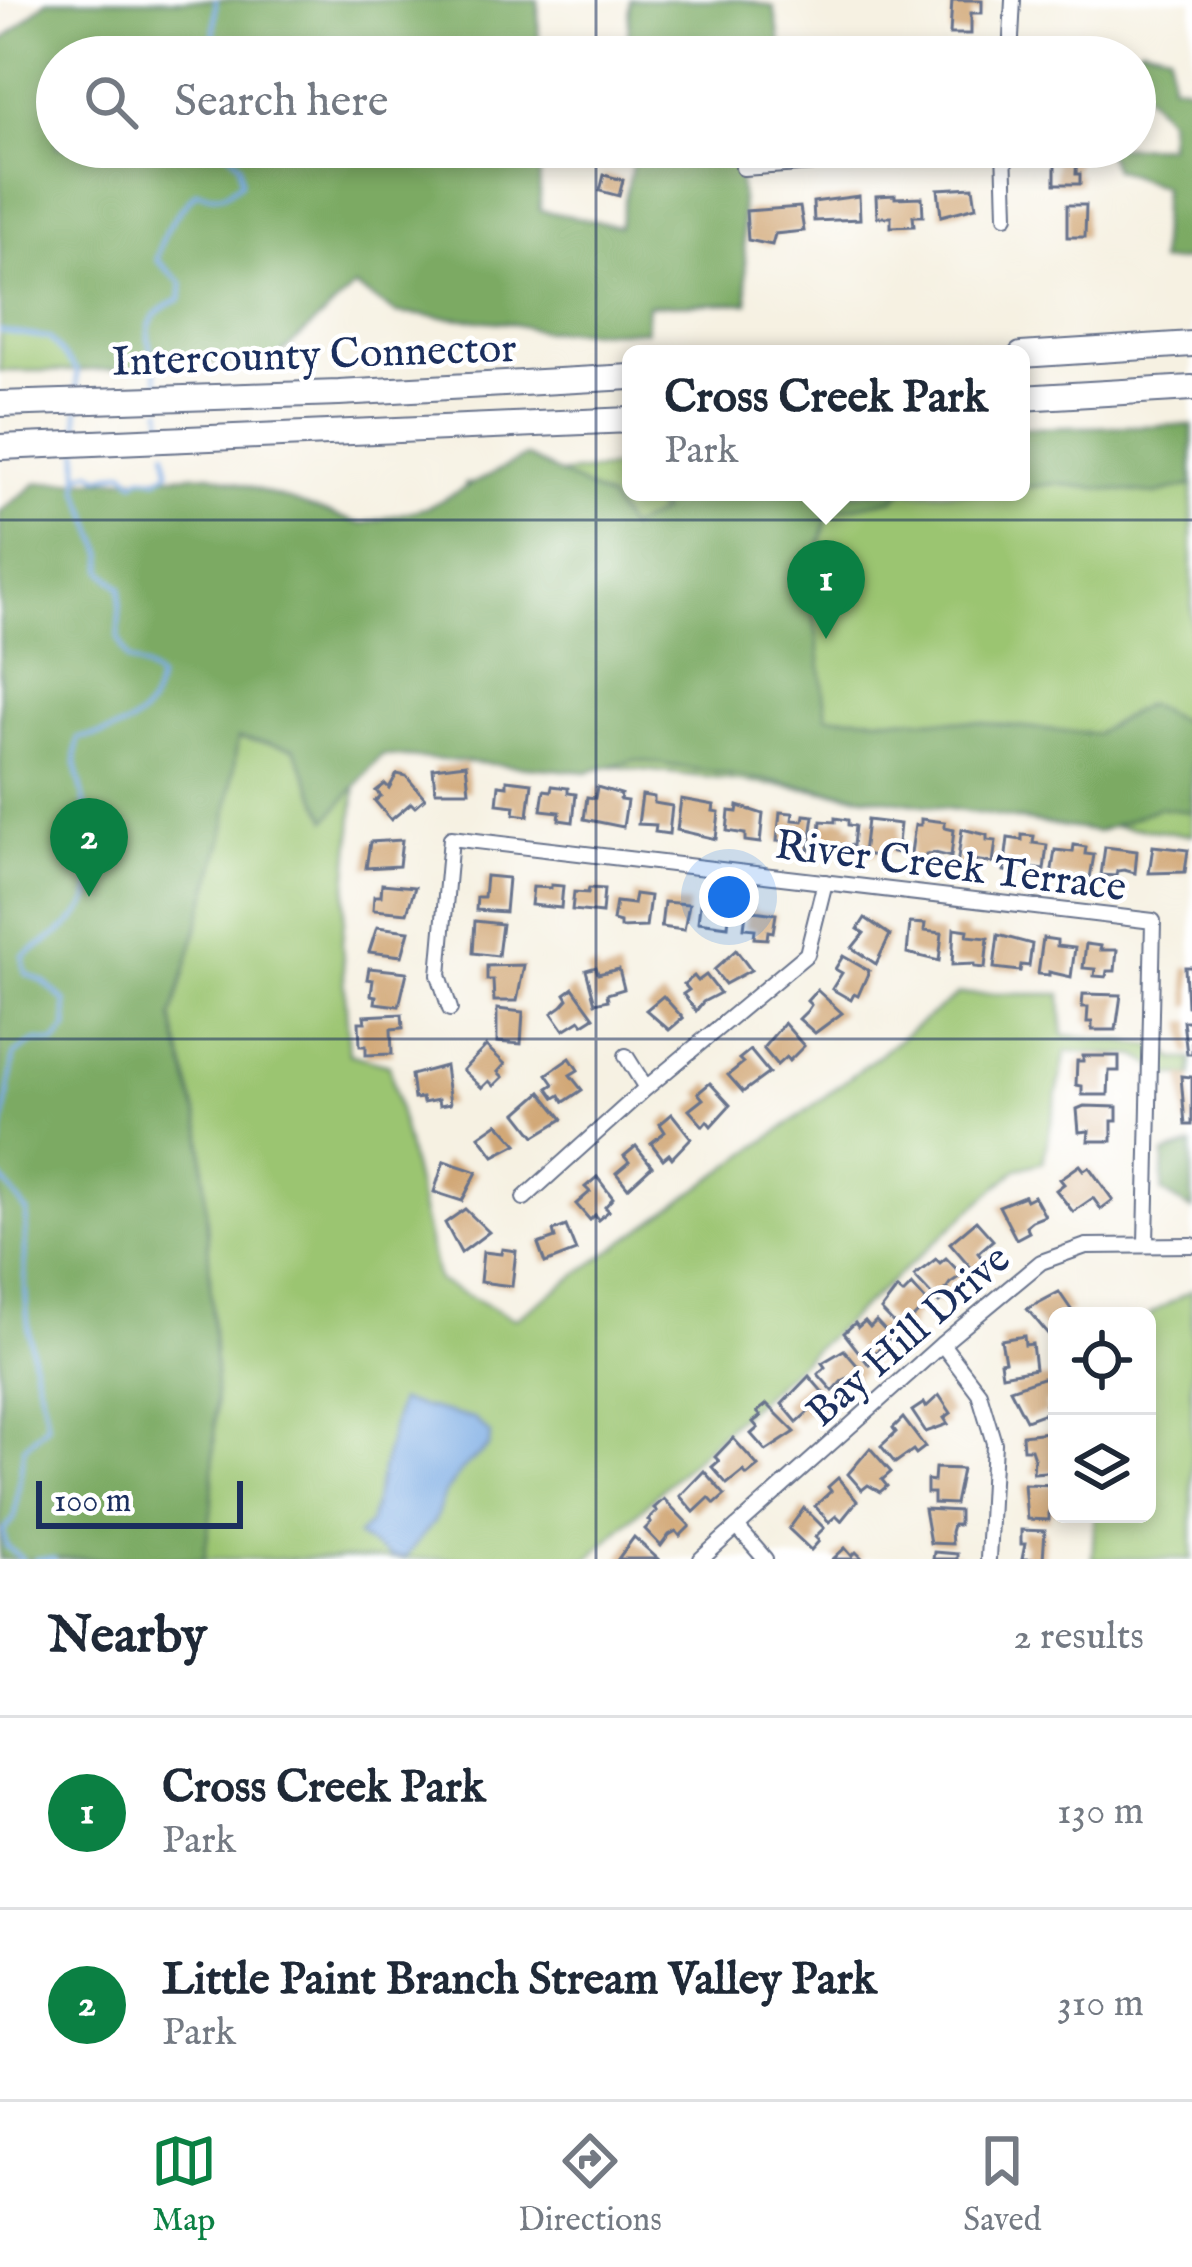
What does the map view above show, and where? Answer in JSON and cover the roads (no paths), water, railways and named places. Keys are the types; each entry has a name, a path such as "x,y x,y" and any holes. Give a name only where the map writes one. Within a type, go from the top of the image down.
{"highway":[{"path":"1030,354 1192,344"},
{"name":"Intercounty Connector","path":"0,404 339,394 622,378"},
{"path":"1030,397 1192,388"},
{"name":"Intercounty Connector","path":"0,447 622,421"}],"street":[{"path":"1011,36 1013,0"},
{"path":"1005,168 1006,216"},
{"name":"River Creek Terrace","path":"450,1009 439,976 451,838 1153,921 1146,1243"},
{"path":"524,1198 646,1088 807,954 825,882"},
{"path":"626,1056 646,1088"},
{"name":"Bay Hill Drive","path":"701,1559 1019,1276 1041,1262 1086,1246 1192,1244"},
{"path":"942,1344 979,1393 994,1443 988,1559"},
{"path":"737,1527 765,1559"}],"water":[{"path":"399,1401 474,1419 490,1434 489,1447 464,1467 445,1493 434,1522 405,1557 391,1557 357,1536 369,1524"}],"waterway":[{"path":"214,36 216,0"},
{"path":"160,392 149,326 165,307 181,299 182,283 157,260 162,240 197,192 221,195 230,191 241,182 240,168"},
{"path":"0,331 49,338 77,371 77,392"},
{"path":"78,409 78,434"},
{"path":"162,409 164,434"},
{"path":"0,1149 14,1055 35,1041 55,1043 67,1028 66,1002 44,982 25,973 23,956 69,925 91,890 89,832 76,762 78,738 131,724 149,706 158,679 128,660 118,637 121,588 103,571 104,555 79,490 79,451"},
{"path":"81,475 92,471 100,477 124,471 135,482 141,476 158,479 169,471 166,451"},
{"path":"0,1176 27,1212 27,1311 47,1425 24,1447 14,1519 3,1531 6,1546 22,1559"},
{"path":"36,1559 54,1559"}],"place":[{"name":"Cross Creek Park","path":"826,639"},
{"name":"Little Paint Branch Stream Valley Park","path":"89,897"}]}
